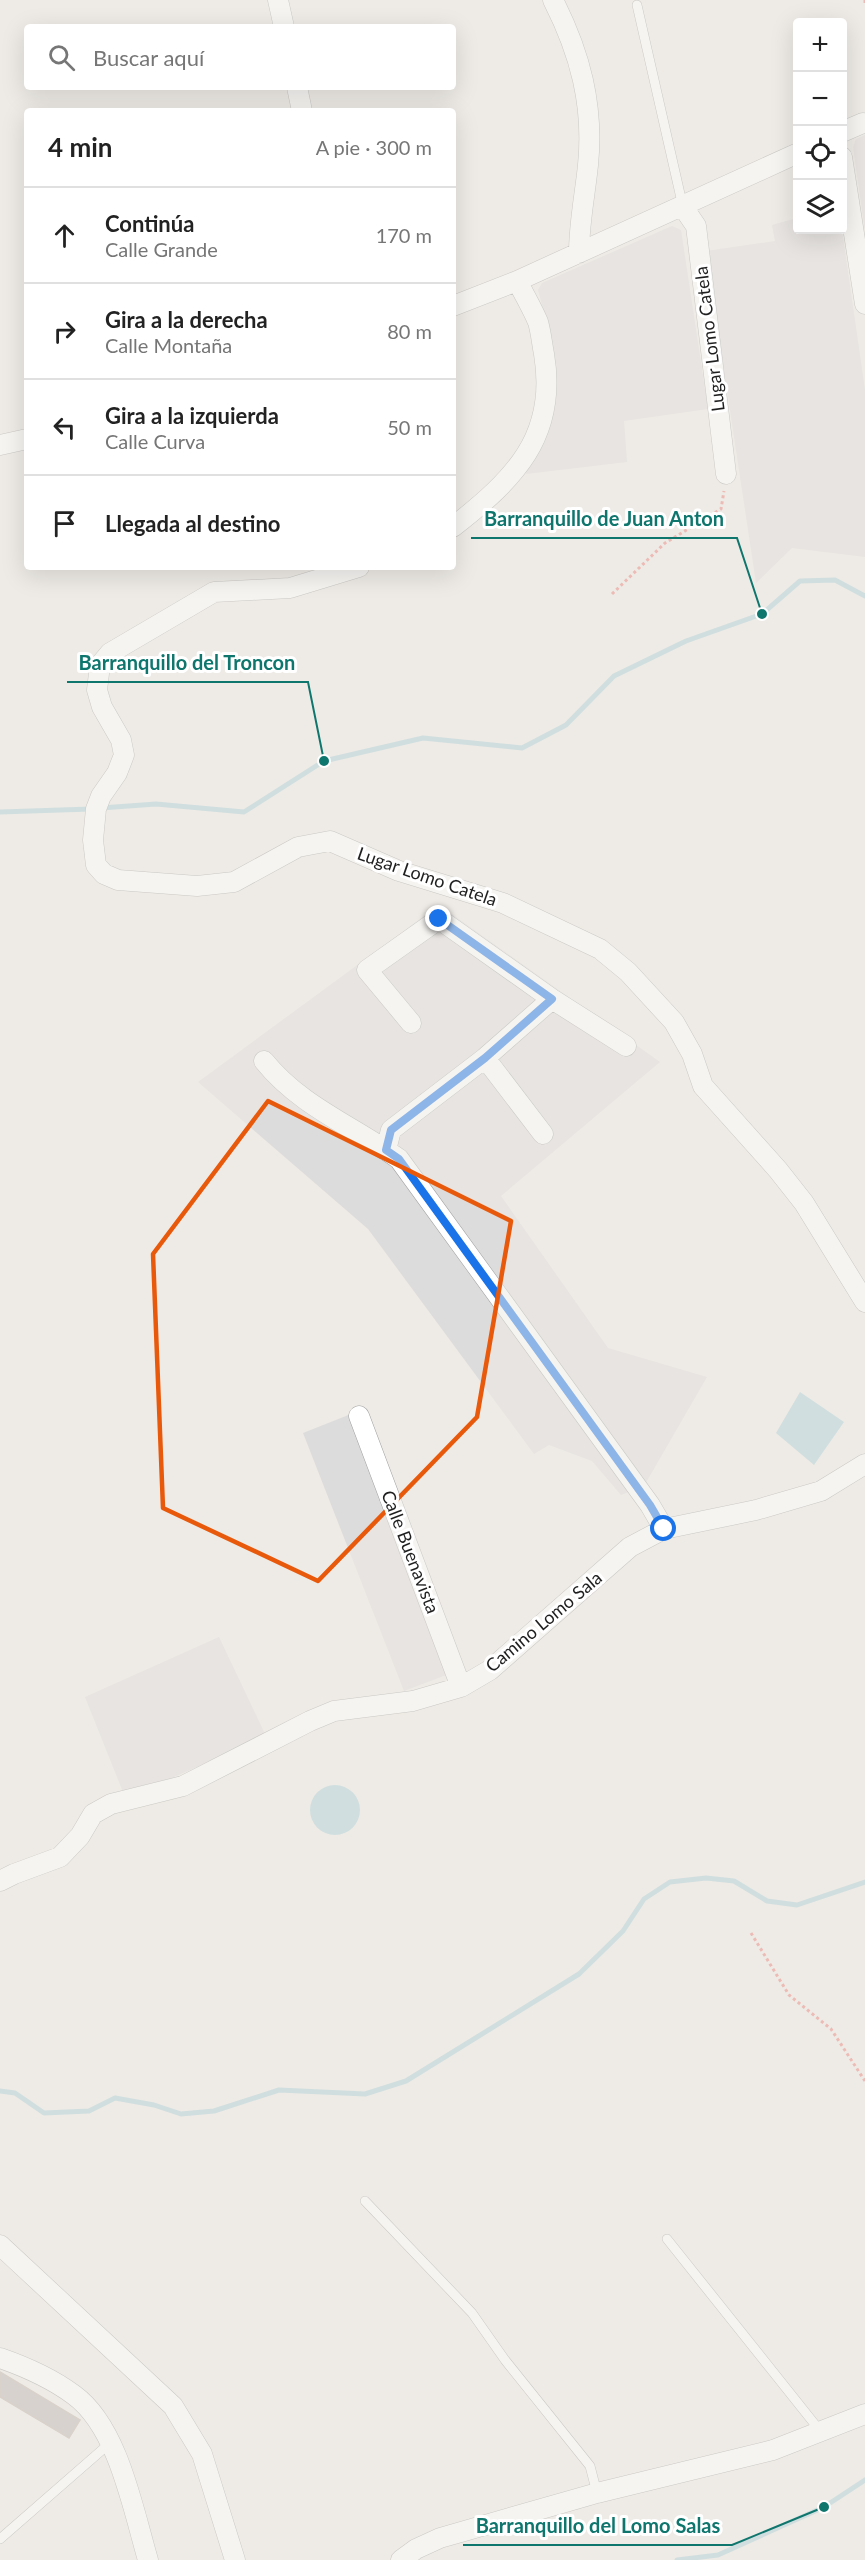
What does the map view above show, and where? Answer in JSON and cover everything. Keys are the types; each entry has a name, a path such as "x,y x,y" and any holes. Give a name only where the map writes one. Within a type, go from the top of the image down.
{"street":[{"path":"278,0 283,24"},
{"path":"553,0 565,23 584,76 589,122 588,164 579,228 579,253"},
{"path":"298,90 301,108"},
{"path":"847,130 864,123"},
{"path":"456,305 517,281 793,155"},
{"path":"846,180 865,304"},
{"name":"Lugar Lomo Catela","path":"683,207 696,226 726,474"},
{"path":"456,525 495,494 527,455 545,411 548,375 538,324 517,281"},
{"path":"0,444 24,439"},
{"name":"Lugar Lomo Catela","path":"348,570 290,588 214,592 110,653 100,665 97,690 102,707 121,740 124,755 117,773 96,809 93,840 96,865 104,874 118,880 197,886 234,882 298,847 330,841 399,871 503,903 600,949 628,972 674,1022 692,1054 703,1086 778,1170 804,1203 865,1302"},
{"path":"411,1023 367,970 439,919 552,999 626,1046"},
{"path":"386,1150 391,1130 485,1058 552,999"},
{"path":"485,1058 543,1134"},
{"path":"264,1061 277,1077 317,1109 399,1159 650,1505 664,1529"},
{"name":"Calle Buenavista","path":"359,1416 461,1687"},
{"name":"Camino Lomo Sala","path":"0,1881 60,1857 80,1836 93,1814 111,1804 183,1786 334,1711 413,1701 461,1687 490,1670 630,1547 664,1529 756,1510 821,1491 865,1464"},
{"path":"0,2245 173,2406 202,2454 235,2560"},
{"path":"0,2358 31,2369 76,2396 105,2430 121,2466 148,2560"},
{"path":"401,2560 416,2549 440,2538 597,2493 773,2450 865,2414"}],"lane":[{"path":"637,5 683,207"},
{"path":"365,2201 472,2313 505,2360 590,2466 597,2493"},
{"path":"667,2239 821,2432"},
{"path":"0,2539 110,2443"}],"path":[{"path":"612,594 665,543 721,509 726,474"},
{"path":"752,1934 789,1995 831,2029 865,2081"}],"highlighted area":[{"path":"268,1101 511,1221 477,1417 318,1581 163,1508 153,1254"}],"shaded area":[{"path":"865,135 865,231 853,147 856,139"},
{"path":"793,219 793,234 843,234 865,390 865,557 792,548 756,583 706,251 775,241 772,225"},
{"path":"672,226 681,230 708,409 624,421 627,462 526,474 547,323 538,290 542,283"},
{"path":"439,905 660,1062 501,1196 608,1348 707,1377 644,1486 621,1495 592,1461 549,1445 534,1454 368,1229 198,1082"},
{"path":"361,1410 462,1669 404,1691 303,1433"},
{"path":"219,1637 266,1736 125,1797 85,1697"}],"water":[{"path":"800,1392 844,1422 814,1465 776,1433"},
{"path":"335,1785 344,1787 355,1796 360,1810 358,1819 349,1830 335,1835 326,1833 315,1824 310,1810 312,1801 321,1790"}],"building":[{"path":"0,2372 80,2420 69,2438 0,2397"}],"waterway":[{"path":"101,808 156,804 244,812 324,761 423,738 522,748 566,725 614,676 686,641 762,614 800,581 835,580 865,596"},
{"path":"0,812 91,809"},
{"path":"0,2091 15,2093 44,2113 89,2111 115,2098 154,2105 181,2114 214,2111 279,2090 365,2094 406,2081 579,1974 623,1931 644,1899 670,1882 706,1878 734,1881 767,1901 797,1905 865,1882"},
{"path":"677,2560 718,2555 824,2507 865,2480"}],"place":[{"name":"Barranquillo de Juan Anton","path":"762,614"},
{"name":"Barranquillo del Troncon","path":"324,761"},
{"name":"Barranquillo del Lomo Salas","path":"824,2507"}],"route":[{"path":"439,919 552,999 485,1058 391,1130 386,1150 399,1159 650,1505 664,1529"}]}
